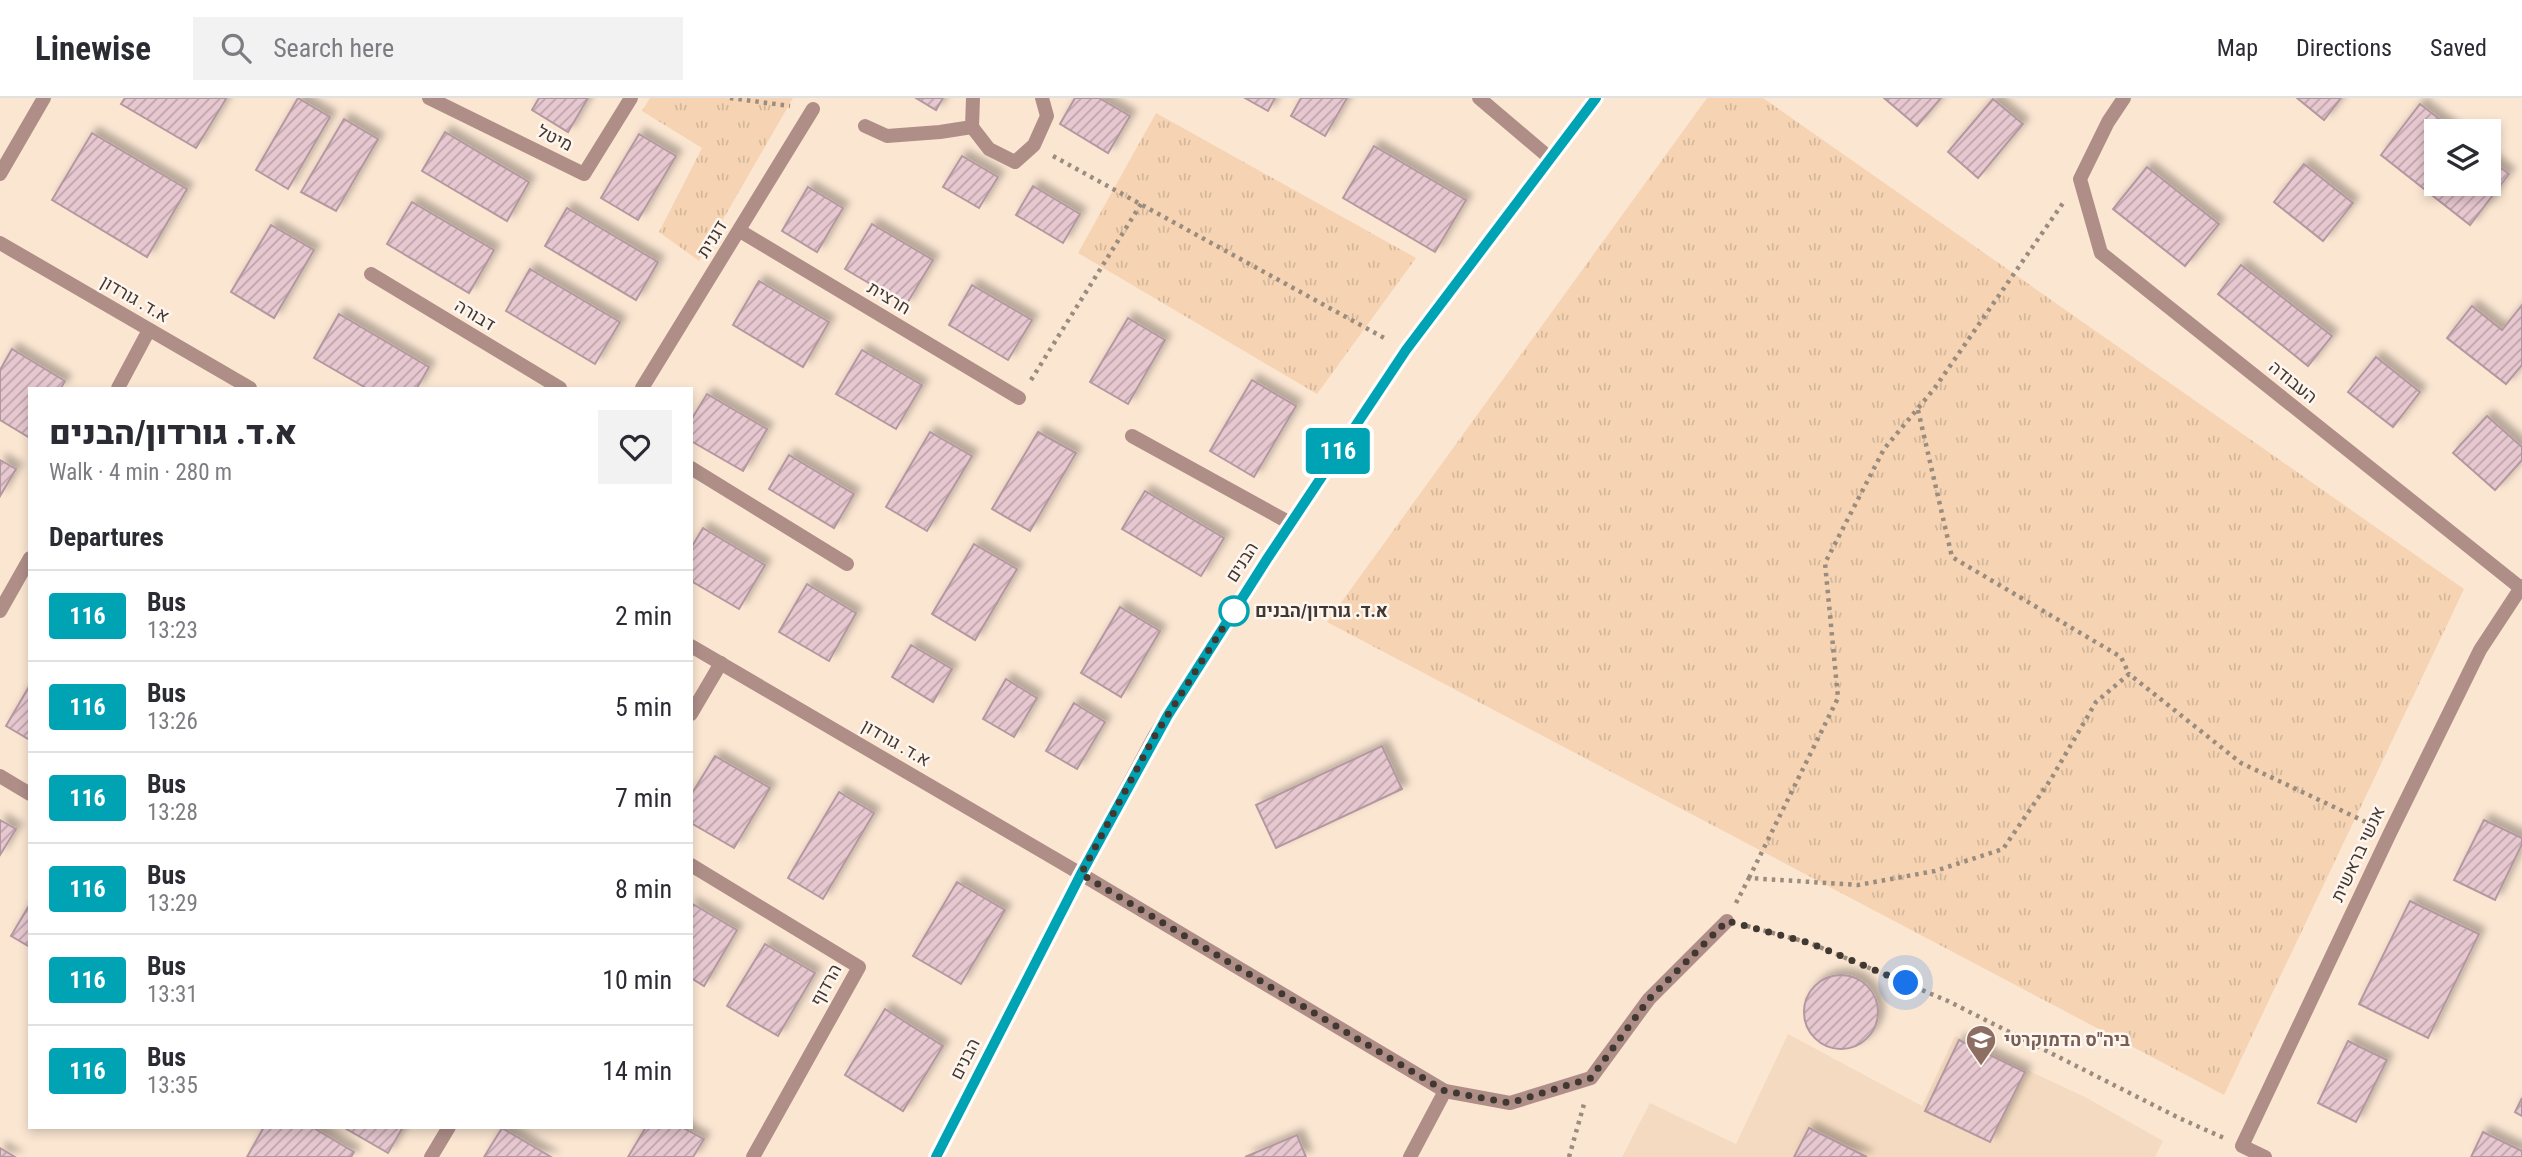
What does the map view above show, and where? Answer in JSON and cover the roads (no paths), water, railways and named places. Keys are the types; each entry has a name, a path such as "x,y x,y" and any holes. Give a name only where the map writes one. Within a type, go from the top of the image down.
{"street":[{"path":"0,174 44,98"},
{"name":"מיטל","path":"429,98 584,174 631,98"},
{"path":"973,98 972,127 989,149 1015,162 1034,145 1047,116 1041,98"},
{"path":"1479,98 1551,159"},
{"name":"הבנים","path":"936,1157 1154,737 1290,523 1406,350 1596,98"},
{"name":"העבודה","path":"2124,98 2108,122 2080,179 2101,253 2521,587"},
{"name":"דגנית","path":"643,387 813,109"},
{"path":"865,126 887,136 972,127"},
{"name":"חרצית","path":"740,231 1019,398"},
{"name":"א.ד. גורדון","path":"0,243 248,387"},
{"name":"דבורה","path":"370,274 558,387"},
{"path":"119,387 149,330"},
{"path":"1132,436 1290,523"},
{"path":"693,469 847,564"},
{"path":"0,611 28,562"},
{"name":"אנשי בראשית","path":"2265,1157 2242,1146 2480,650 2521,587"},
{"name":"א.ד. גורדון","path":"693,647 1445,1091"},
{"path":"693,711 721,663"},
{"path":"0,776 28,793"},
{"name":"הרדוף","path":"693,866 859,967 752,1157"},
{"path":"1410,1157 1445,1091 1510,1103 1591,1078 1649,999 1727,921"},
{"path":"431,1157 448,1129"}],"place":[{"name":"א.ד. גורדון/הבנים","path":"1234,611"},
{"name":"ביה\"ס הדמוקרטי","path":"1981,1067"}]}
